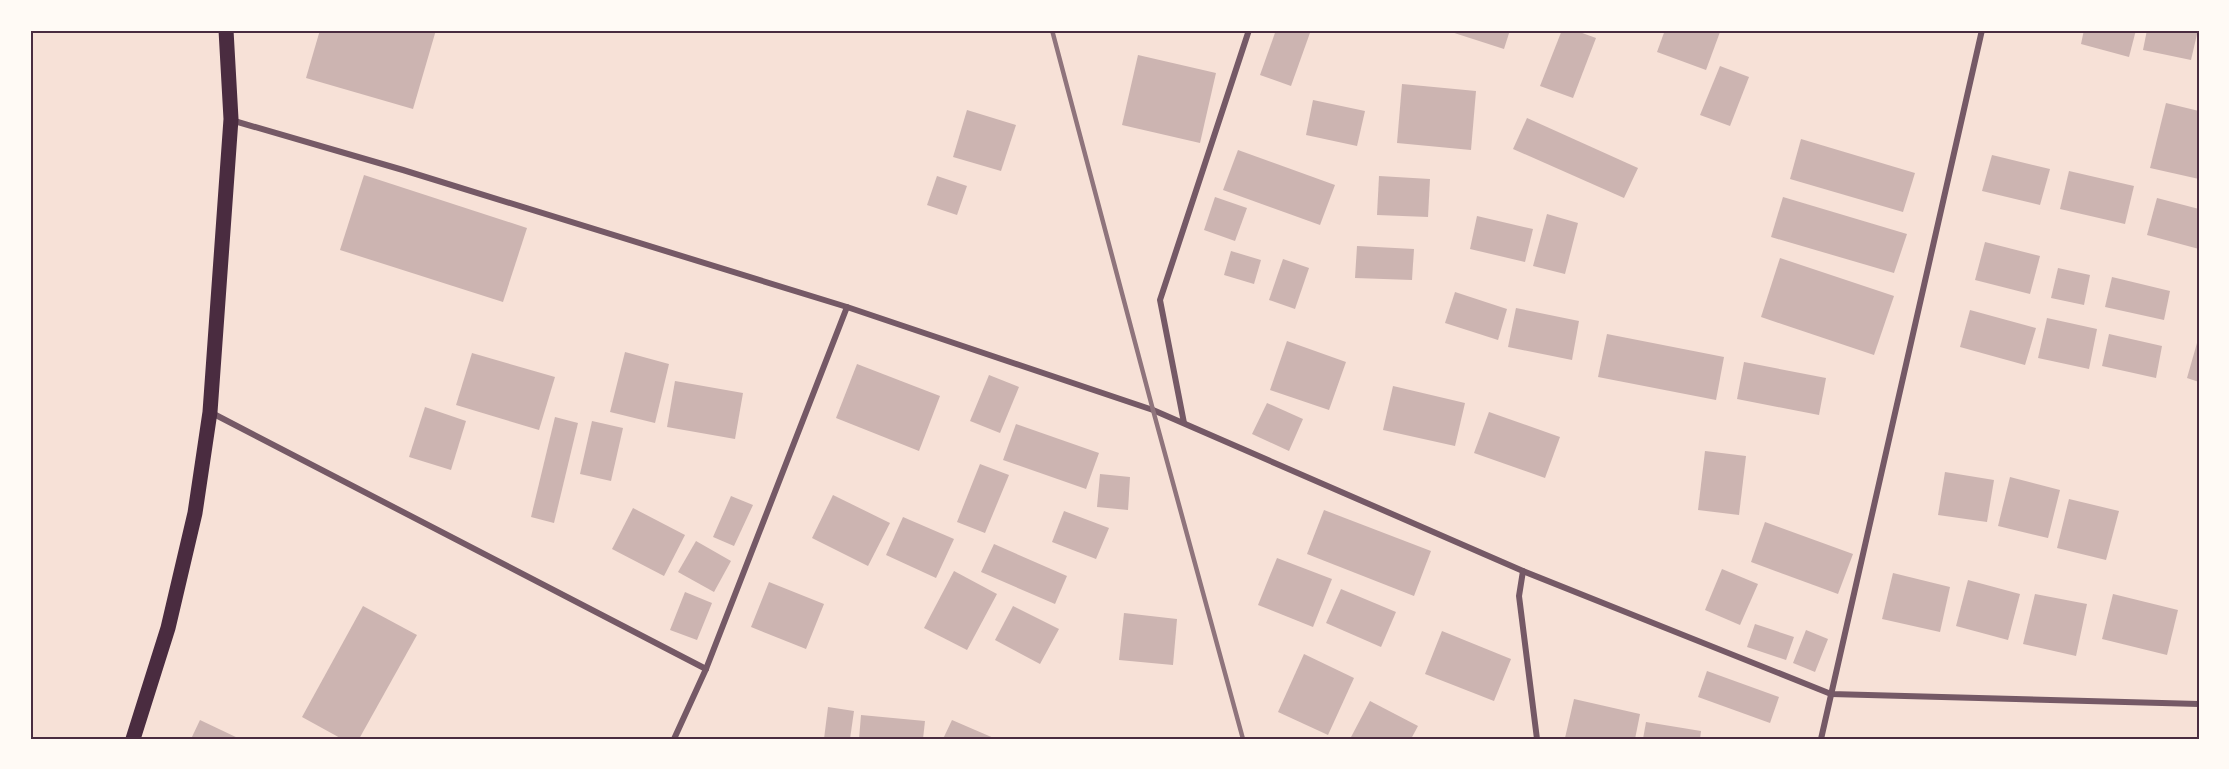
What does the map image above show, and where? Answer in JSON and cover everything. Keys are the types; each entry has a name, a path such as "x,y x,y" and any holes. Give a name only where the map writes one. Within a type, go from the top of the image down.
{"main road":[{"path":"133,739 168,628 195,513 210,412 231,119 226,30"}],"street":[{"path":"1184,423 1160,300 1249,30"},
{"path":"1821,739 1982,30"},
{"path":"231,119 847,307 1153,410 1523,571 1830,694 2199,704"},
{"path":"674,739 706,669 847,307"},
{"path":"210,412 706,669"},
{"path":"1523,571 1519,596 1536,739"}],"building":[{"path":"320,30 436,30 413,109 306,78"},
{"path":"1276,30 1311,30 1291,86 1260,75"},
{"path":"1445,30 1510,30 1504,49"},
{"path":"1562,30 1574,30 1596,38 1573,98 1540,86"},
{"path":"1665,30 1720,32 1706,70 1657,52"},
{"path":"2084,30 2136,30 2129,57 2081,44"},
{"path":"2147,30 2198,30 2191,60 2143,50"},
{"path":"1138,55 1216,73 1200,143 1122,125"},
{"path":"1720,66 1749,77 1730,126 1700,115"},
{"path":"1402,84 1476,91 1471,150 1397,143"},
{"path":"1313,100 1365,111 1357,146 1306,135"},
{"path":"2166,103 2199,111 2199,179 2150,168"},
{"path":"967,110 1016,125 1001,171 953,157"},
{"path":"1527,118 1638,168 1624,198 1513,149"},
{"path":"1801,139 1915,173 1903,212 1790,179"},
{"path":"1238,150 1335,185 1320,225 1223,190"},
{"path":"1992,155 2050,169 2040,205 1982,191"},
{"path":"2069,171 2134,186 2125,224 2060,209"},
{"path":"364,175 527,228 503,302 340,250"},
{"path":"937,176 967,186 957,215 927,205"},
{"path":"1379,176 1430,179 1428,217 1377,215"},
{"path":"1215,197 1247,208 1235,241 1204,230"},
{"path":"1783,197 1907,234 1894,273 1771,237"},
{"path":"2157,198 2199,209 2199,249 2147,235"},
{"path":"1547,214 1578,223 1565,274 1533,266"},
{"path":"1477,216 1533,229 1525,262 1470,249"},
{"path":"1985,242 2040,256 2030,294 1975,280"},
{"path":"1357,246 1414,249 1412,280 1355,278"},
{"path":"1231,251 1261,260 1254,284 1224,275"},
{"path":"1780,258 1894,296 1874,355 1761,317"},
{"path":"1283,259 1309,268 1295,309 1269,300"},
{"path":"2058,268 2090,275 2084,305 2051,298"},
{"path":"2112,277 2170,291 2164,320 2105,307"},
{"path":"1455,292 1507,309 1498,340 1445,323"},
{"path":"1516,308 1579,321 1572,360 1508,347"},
{"path":"1970,310 2036,328 2025,365 1960,347"},
{"path":"2047,318 2097,329 2089,369 2038,358"},
{"path":"1607,334 1724,357 1716,400 1598,377"},
{"path":"2109,334 2162,346 2156,378 2102,366"},
{"path":"2199,336 2199,382 2187,378"},
{"path":"1287,341 1346,362 1329,410 1270,390"},
{"path":"625,352 669,364 655,423 610,412"},
{"path":"472,353 555,377 539,430 456,405"},
{"path":"1744,362 1826,378 1819,415 1737,399"},
{"path":"857,364 940,396 919,451 836,418"},
{"path":"989,375 1019,387 1000,433 970,421"},
{"path":"675,381 743,393 735,439 667,427"},
{"path":"1393,386 1465,403 1455,446 1383,430"},
{"path":"1267,403 1303,419 1289,451 1252,434"},
{"path":"425,407 466,421 451,470 409,457"},
{"path":"1489,412 1560,437 1545,478 1474,453"},
{"path":"555,417 578,423 554,523 531,517"},
{"path":"592,421 623,428 611,481 580,474"},
{"path":"1016,424 1099,453 1086,489 1003,460"},
{"path":"1705,451 1746,456 1739,515 1698,510"},
{"path":"980,464 1009,475 985,533 957,522"},
{"path":"1945,472 1994,480 1987,522 1938,515"},
{"path":"1100,474 1130,477 1128,510 1097,507"},
{"path":"2010,477 2060,490 2048,538 1998,526"},
{"path":"833,495 890,523 868,566 812,538"},
{"path":"731,496 753,505 734,546 713,537"},
{"path":"2069,499 2119,511 2106,560 2057,548"},
{"path":"633,508 685,535 664,576 612,549"},
{"path":"1324,510 1431,551 1414,596 1307,554"},
{"path":"1064,511 1109,528 1096,559 1052,542"},
{"path":"903,517 954,539 936,578 886,555"},
{"path":"1765,522 1853,554 1838,594 1751,562"},
{"path":"696,541 731,561 714,592 678,572"},
{"path":"994,544 1067,576 1055,604 981,572"},
{"path":"1277,558 1332,579 1313,627 1258,605"},
{"path":"1722,569 1758,584 1740,625 1705,610"},
{"path":"954,571 997,594 967,650 924,628"},
{"path":"1893,573 1950,587 1940,632 1882,619"},
{"path":"1968,580 2020,594 2008,640 1956,626"},
{"path":"769,582 824,604 806,649 751,627"},
{"path":"1341,589 1396,612 1381,647 1326,623"},
{"path":"685,592 712,603 697,640 670,630"},
{"path":"2035,594 2087,604 2076,656 2023,644"},
{"path":"2113,594 2178,610 2167,655 2102,639"},
{"path":"363,606 417,635 359,739 342,739 302,717"},
{"path":"1013,606 1059,629 1040,664 995,640"},
{"path":"1124,613 1177,619 1173,665 1119,660"},
{"path":"1755,624 1794,637 1786,660 1747,647"},
{"path":"1806,630 1828,639 1815,672 1793,663"},
{"path":"1442,631 1511,659 1494,701 1425,674"},
{"path":"1304,654 1354,678 1328,735 1278,712"},
{"path":"1707,671 1779,697 1770,723 1698,697"},
{"path":"1574,699 1640,714 1635,739 1565,738"},
{"path":"1370,701 1418,726 1411,739 1350,739"},
{"path":"828,707 854,711 850,739 824,739"},
{"path":"861,715 925,721 923,739 859,739"},
{"path":"200,720 240,739 191,739"},
{"path":"952,720 996,739 943,739"},
{"path":"1646,722 1701,731 1700,739 1643,739"}],"railway":[{"path":"1052,30 1243,739"}]}
